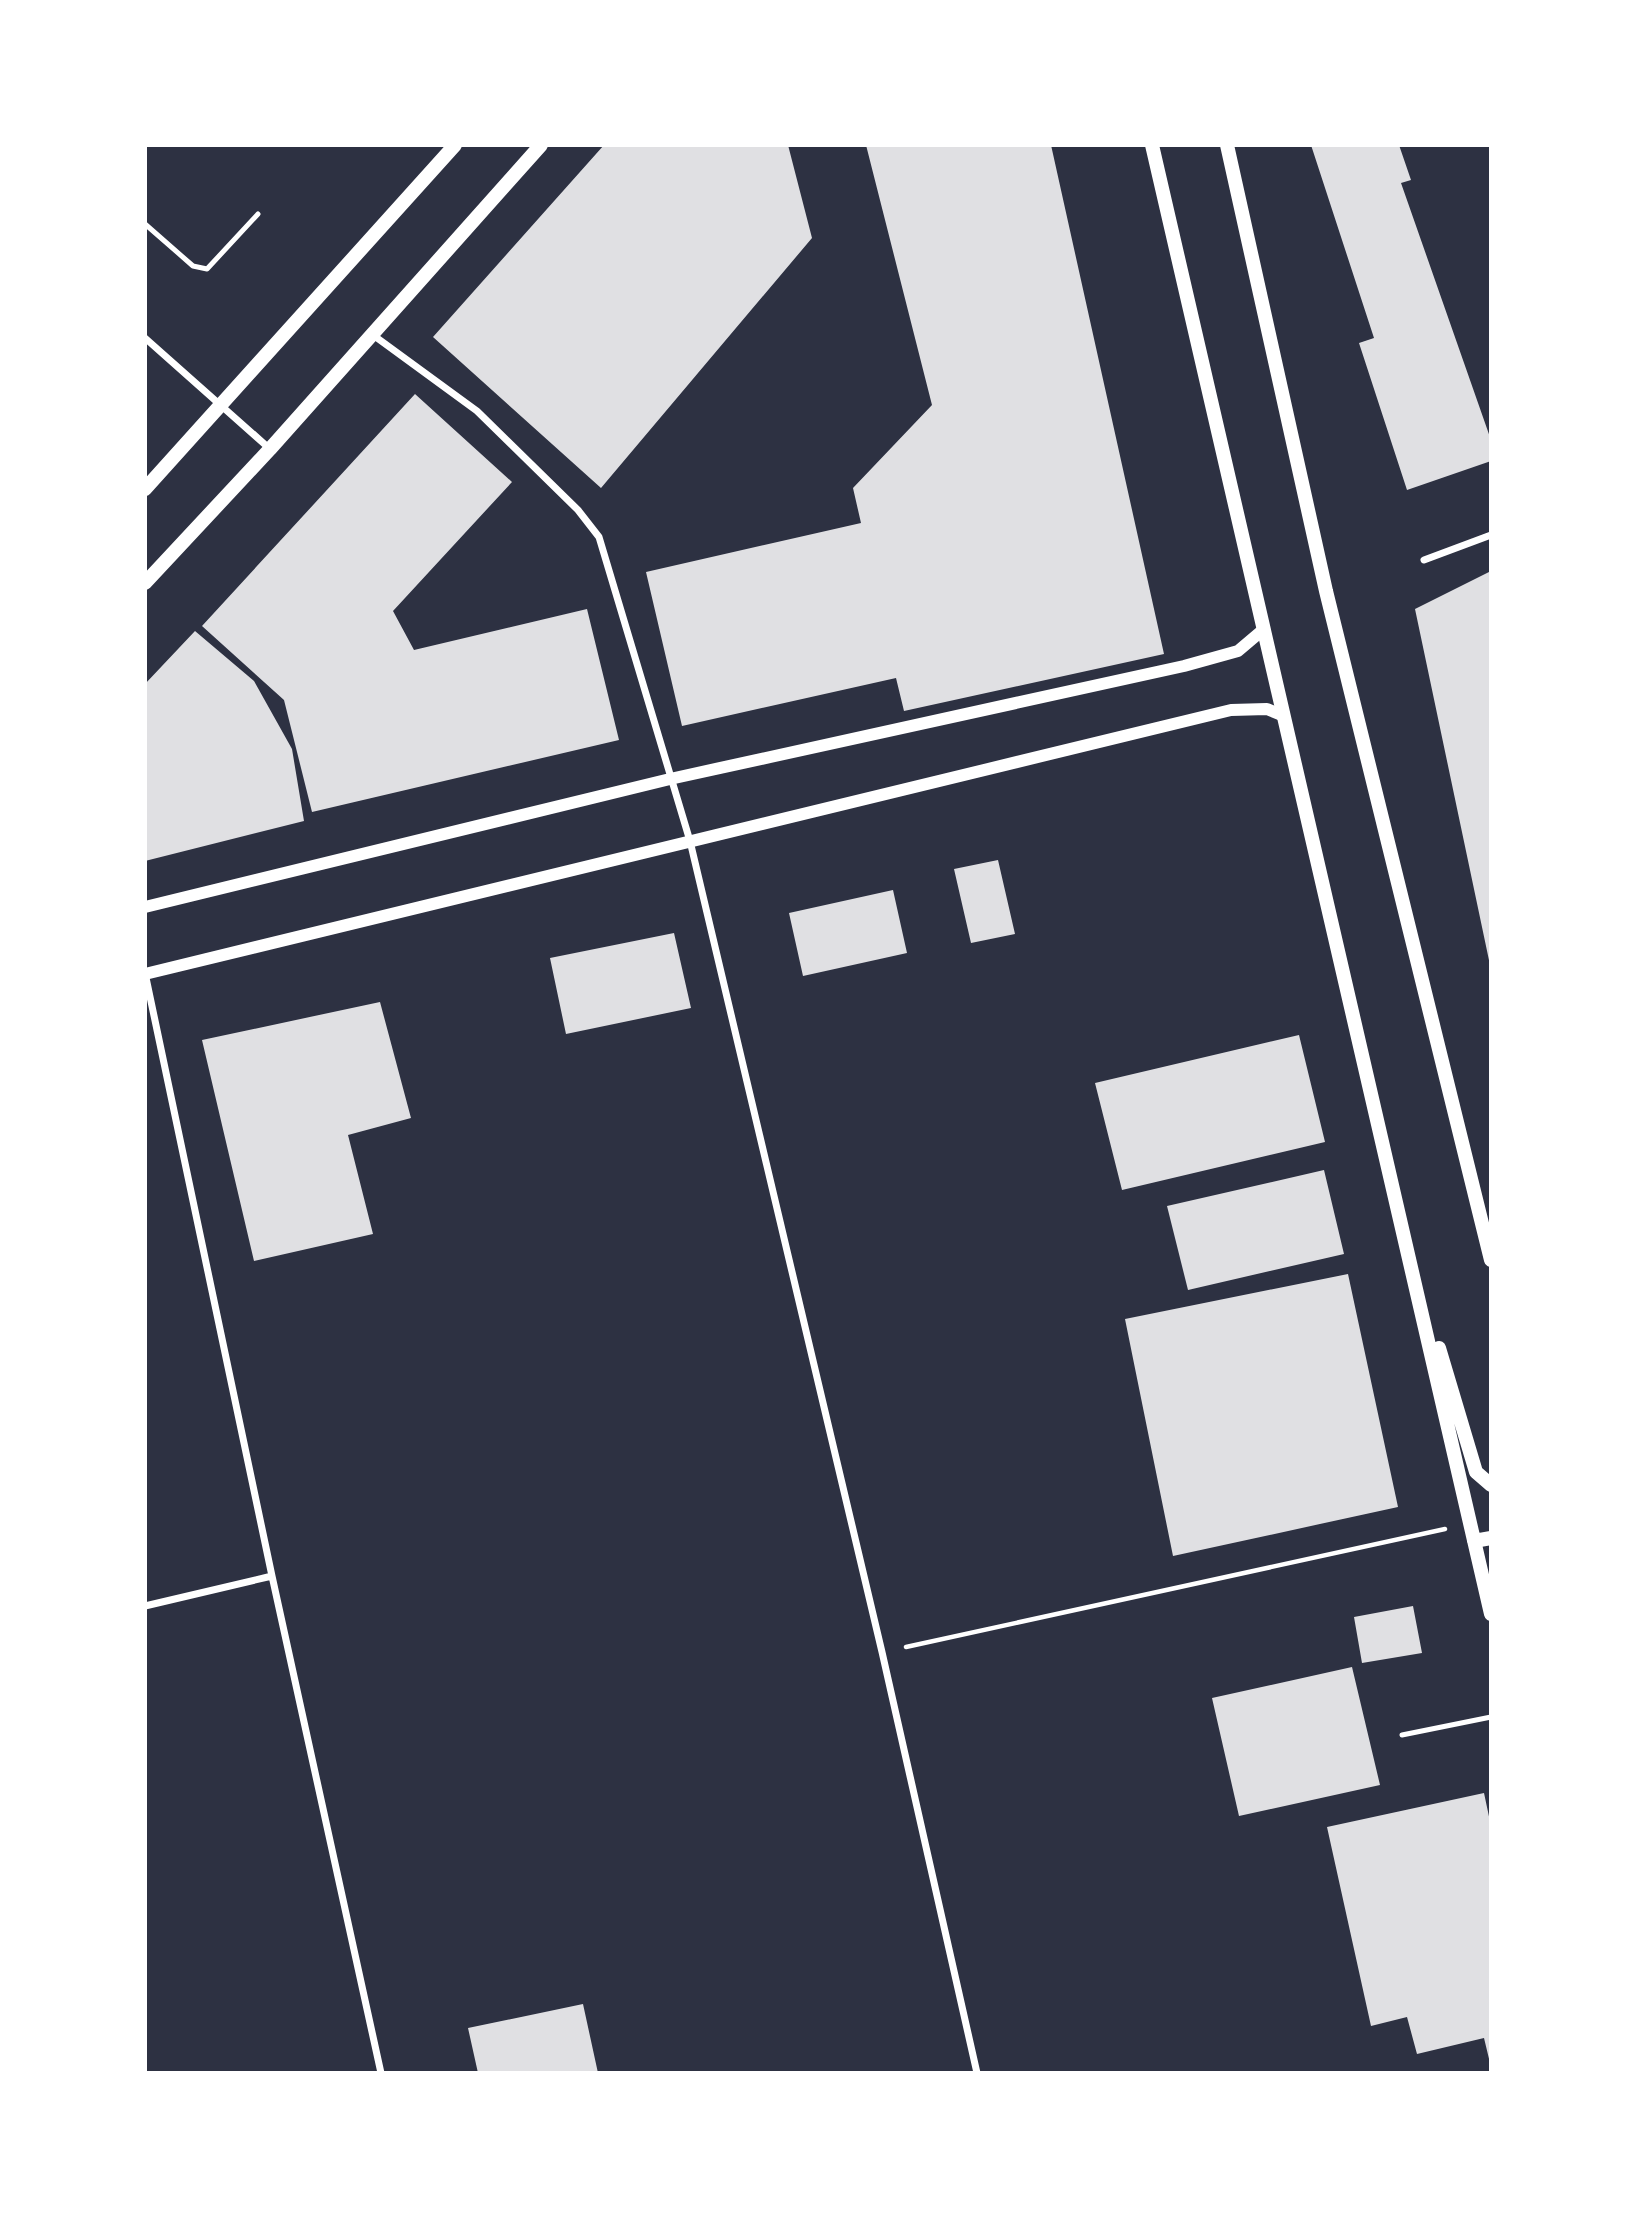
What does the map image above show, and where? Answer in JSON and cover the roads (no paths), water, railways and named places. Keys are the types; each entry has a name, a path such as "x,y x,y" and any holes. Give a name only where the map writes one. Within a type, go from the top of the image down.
{"main road":[{"path":"145,489 455,145"},
{"path":"145,583 270,449 541,145"},
{"path":"1152,145 1491,1614"},
{"path":"1227,145 1325,591 1491,1260"},
{"path":"1401,1223 1476,1472 1491,1485"},
{"path":"1474,1541 1491,1538"}],"street":[{"path":"372,334 477,411 578,510 599,537 690,841 882,1652 977,2073"},
{"path":"145,338 270,449"},
{"path":"1424,560 1491,535"},
{"path":"145,908 670,779 1184,666 1238,651 1264,629"},
{"path":"381,2073 272,1576 145,974 1231,710 1267,709 1284,716"},
{"path":"145,1606 272,1576"}],"lane":[{"path":"145,224 193,266 207,269 258,214"},
{"path":"1402,1734 1491,1717"}]}
